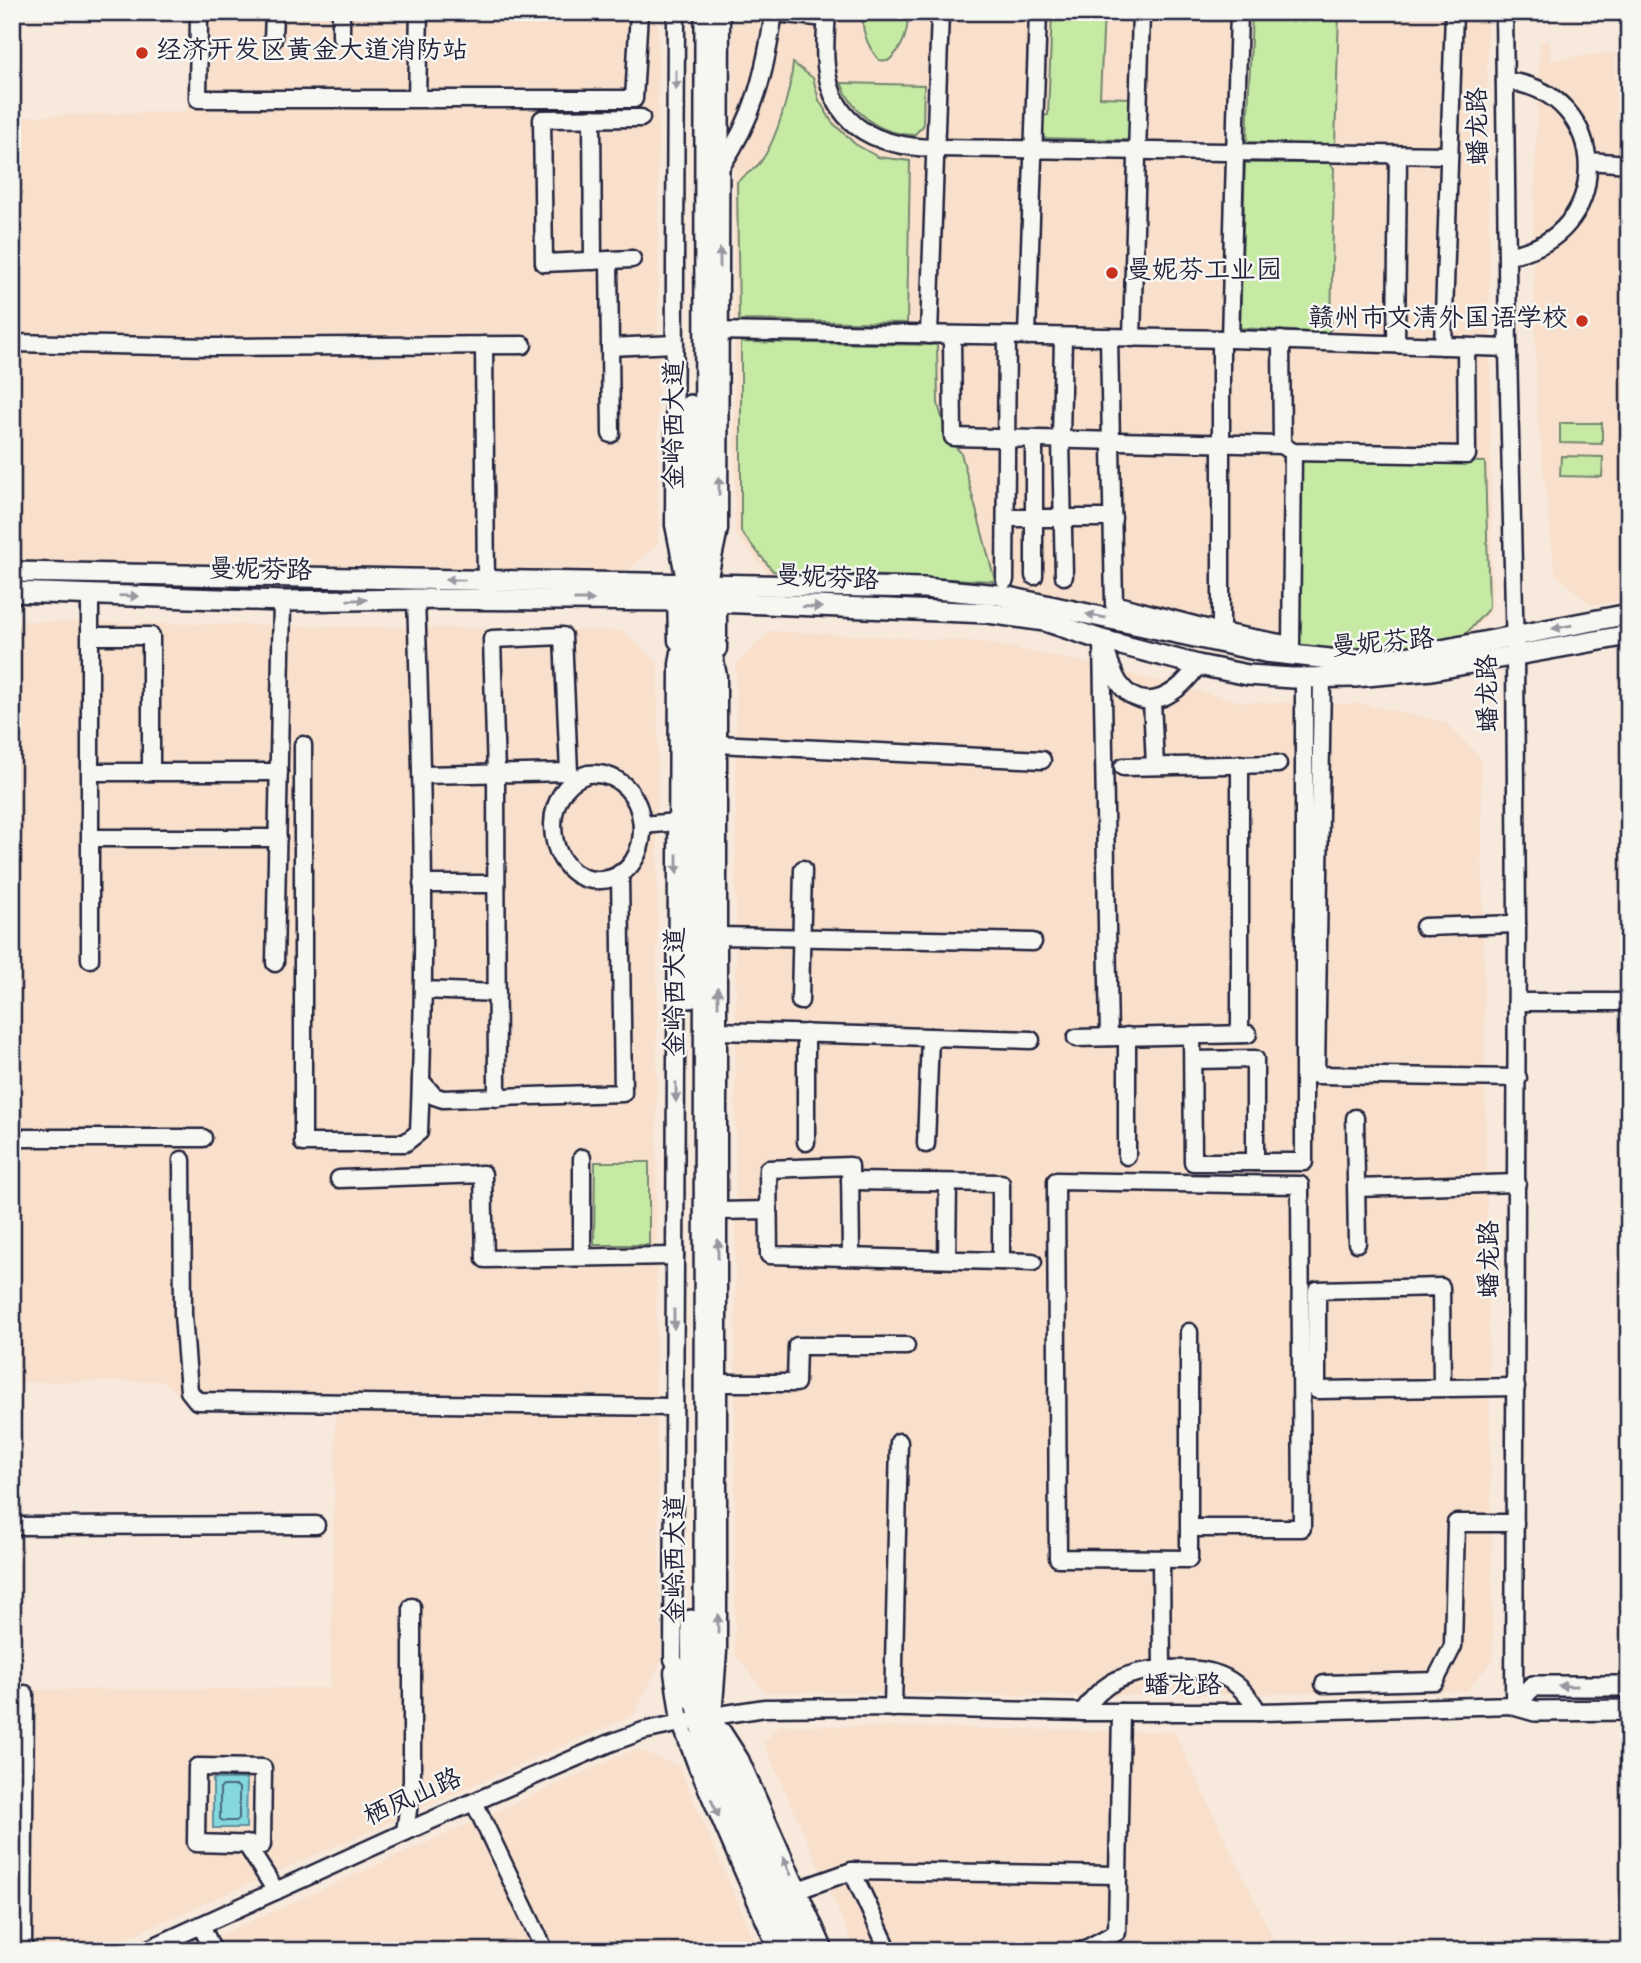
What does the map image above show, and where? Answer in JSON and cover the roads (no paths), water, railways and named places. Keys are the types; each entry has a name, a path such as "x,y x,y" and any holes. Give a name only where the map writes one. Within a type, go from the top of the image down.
{"main road":[{"name":"金岭西大道","path":"691,12 697,591 690,1657 692,1684 705,1718 720,1783 793,1951"},
{"name":"金岭西大道","path":"697,591 711,331 705,12"},
{"name":"曼妮芬路","path":"12,572 486,590 924,588 999,595 1265,652 1339,660 1405,657 1629,635"},
{"name":"曼妮芬路","path":"12,592 282,601 416,599 486,590"},
{"name":"曼妮芬路","path":"697,591 988,613 1045,621 1102,640 1198,665 1248,675 1313,678 1432,670 1629,614"},
{"path":"1629,1686 1533,1686 1514,1705 1535,1711 1629,1710"},
{"name":"金岭西大道","path":"705,1718 718,1737 810,1951"}],"street":[{"path":"199,12 198,99 634,99 639,12"},
{"path":"273,40 274,12"},
{"path":"341,12 341,36"},
{"path":"418,98 419,12"},
{"path":"676,12 674,525 697,591 718,676 718,1652 705,1718 702,1777 778,1951"},
{"path":"721,12 720,168 711,331 719,529 697,591 678,664 673,1659 705,1718 740,1759 825,1951"},
{"path":"929,335 940,12"},
{"path":"1027,336 1038,12"},
{"path":"1132,338 1141,12"},
{"path":"1221,632 1221,443 1239,12"},
{"path":"1443,346 1454,12"},
{"name":"蟠龙路","path":"705,1718 765,1709 1258,1712 1514,1705 1518,1078 1515,645 1504,12"},
{"path":"720,168 742,134 758,97 774,13 827,15 826,68 832,92 845,113 863,130 884,142 908,147 935,148 1448,155"},
{"path":"1505,81 1539,90 1559,103 1581,132 1588,161 1586,191 1569,223 1541,245 1507,255"},
{"path":"592,118 601,261 610,346 611,434"},
{"path":"632,259 544,263 542,119 641,118"},
{"path":"1396,344 1398,155"},
{"path":"1588,161 1629,164"},
{"path":"711,331 1225,339 1508,348"},
{"path":"952,335 953,437 1221,443 1467,455 1466,346"},
{"path":"1005,580 1007,336"},
{"path":"1063,337 1061,439 1064,576"},
{"path":"1110,337 1114,604 1221,632 1291,645 1287,448 1281,341"},
{"path":"12,343 211,347 523,345"},
{"path":"610,346 674,344"},
{"path":"484,345 486,590"},
{"path":"1034,439 1034,576"},
{"path":"1006,518 1113,518"},
{"path":"90,594 90,959"},
{"path":"303,745 303,1143 405,1143 419,1132 423,990 422,775 416,599"},
{"path":"275,962 282,601"},
{"path":"90,636 151,636 151,772"},
{"path":"422,775 496,774 571,776 596,774 621,781 632,793 640,814 642,825 637,854 629,867 602,880 586,878 571,870 561,857 556,841 554,810 571,776 563,636 492,639 496,774 496,1098"},
{"path":"1102,640 1114,675 1122,687 1140,699 1152,701 1164,697 1181,686 1198,665"},
{"path":"1102,640 1109,1037"},
{"path":"1313,678 1316,1075 1518,1078"},
{"path":"1192,1035 1193,1162 1304,1161 1313,678"},
{"path":"1152,701 1155,766"},
{"path":"718,744 1042,760"},
{"path":"1076,1038 1245,1034 1240,764"},
{"path":"1123,767 1278,764"},
{"path":"90,772 279,772"},
{"path":"642,825 677,822"},
{"path":"91,838 278,838"},
{"path":"800,1001 803,869"},
{"path":"421,1081 434,1096 443,1099 623,1093 621,873"},
{"path":"422,884 495,884"},
{"path":"1424,927 1517,924"},
{"path":"718,936 1033,942"},
{"path":"423,990 497,993"},
{"path":"1517,1002 1629,1002"},
{"path":"718,1031 1031,1040"},
{"path":"806,1033 806,1142"},
{"path":"1127,1036 1127,1156"},
{"path":"926,1144 930,1037"},
{"path":"1192,1060 1255,1059 1255,1162"},
{"path":"1355,1118 1357,1242"},
{"path":"12,1138 203,1138"},
{"path":"582,1158 582,1258"},
{"path":"182,1160 183,1315 189,1391 197,1401 674,1407"},
{"path":"851,1257 850,1166 768,1168 769,1255 1033,1262"},
{"path":"339,1179 483,1174 485,1259 675,1256"},
{"path":"850,1181 1001,1183 1001,1261"},
{"path":"1189,1332 1189,1528 1189,1559 1058,1558 1056,1181 1300,1185 1302,1528 1189,1528"},
{"path":"947,1259 948,1182"},
{"path":"1357,1188 1517,1184"},
{"path":"718,1211 768,1210"},
{"path":"1442,1388 1441,1287 1317,1290 1317,1390 1516,1387"},
{"path":"718,1383 796,1383 797,1346 905,1346"},
{"path":"893,1708 899,1442"},
{"path":"1324,1684 1436,1681 1453,1646 1456,1523 1515,1523"},
{"path":"12,1526 316,1525"},
{"path":"1161,1559 1162,1669"},
{"path":"405,1832 412,1781 412,1607"},
{"path":"1083,1712 1098,1692 1118,1678 1139,1671 1192,1668 1223,1675 1240,1687 1258,1712"},
{"path":"23,1951 18,1777 25,1695"},
{"path":"1082,1951 1117,1932 1121,1712"},
{"name":"栖凤山路","path":"144,1951 405,1832 610,1743 643,1731 705,1718"},
{"path":"197,1768 263,1768 262,1844 246,1844 196,1843 197,1768"},
{"path":"474,1802 545,1951"},
{"path":"246,1844 276,1891"},
{"path":"798,1890 852,1871 1118,1875"},
{"path":"852,1871 889,1951"},
{"path":"201,1925 213,1951"}],"water":[{"path":"213,1779 247,1779 246,1828 213,1828"}],"place":[{"name":"经济开发区黄金大道消防站","path":"142,53"},
{"name":"曼妮芬工业园","path":"1112,273"},
{"name":"赣州市文清外国语学校","path":"1582,321"}]}
